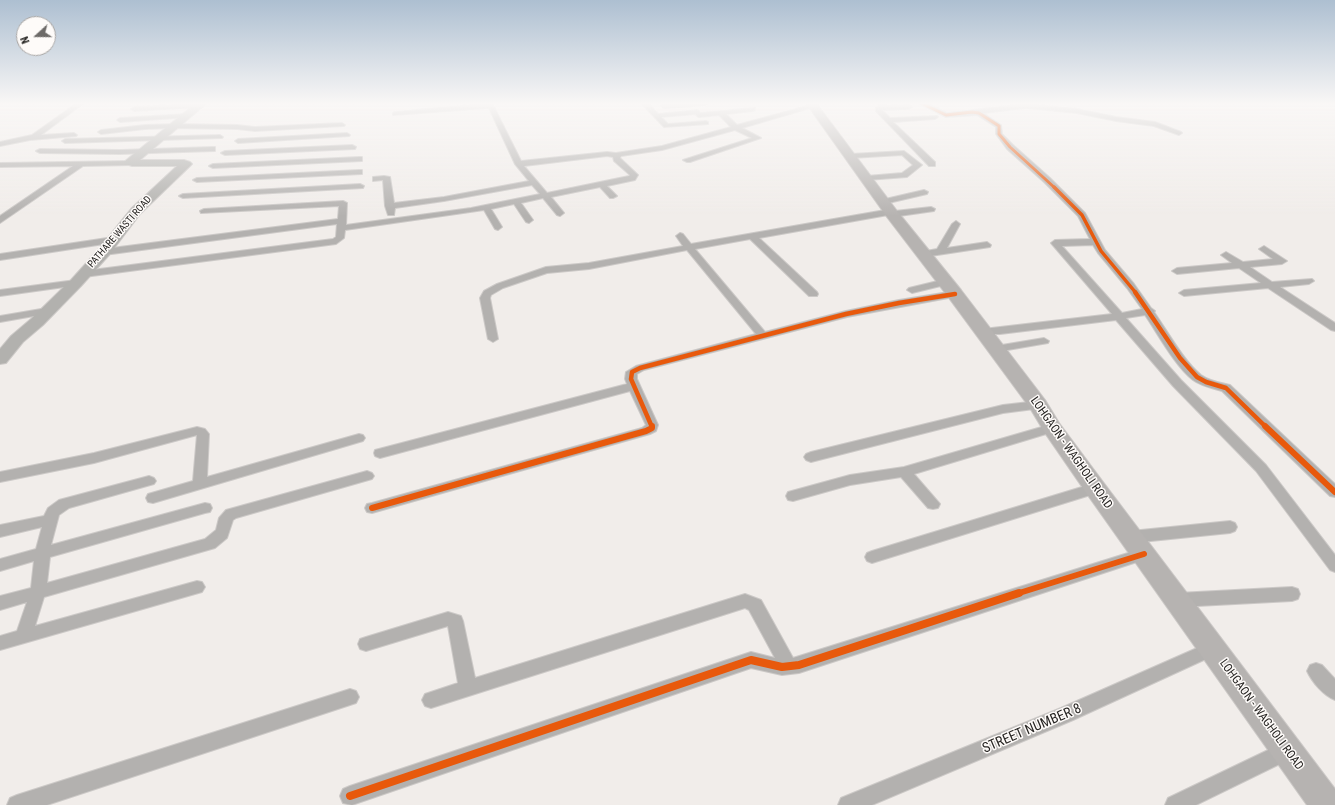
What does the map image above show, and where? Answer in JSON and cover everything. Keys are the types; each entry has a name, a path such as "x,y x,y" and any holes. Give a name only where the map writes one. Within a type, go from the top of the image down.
{"main road":[{"name":"LOHGAON - WAGHOLI ROAD","path":"840,141 889,209 932,253 951,288 1038,405 1052,428 1095,488 1327,805"}],"street":[{"path":"0,144 18,141"},
{"path":"65,141 79,141"},
{"path":"0,165 130,163 158,141"},
{"path":"238,141 248,141"},
{"path":"260,208 280,177 292,162 305,141"},
{"path":"508,141 519,164 560,213"},
{"path":"519,164 655,150 690,141"},
{"path":"687,160 750,141"},
{"path":"909,141 932,164"},
{"path":"1005,141 1080,213 1096,242 1150,311 1180,358 1197,377 1206,382 1226,388 1335,492"},
{"path":"225,153 352,147"},
{"path":"40,151 145,151 212,149"},
{"path":"851,156 904,153 918,165 904,175 867,178"},
{"path":"104,252 299,226 392,222 546,196 626,180 634,176 617,159 617,155"},
{"path":"213,166 359,159"},
{"name":"PATHARE WASTI ROAD","path":"0,358 17,339 37,322 80,279 114,240 136,211 186,164 130,163"},
{"path":"0,220 81,164"},
{"path":"197,180 359,172"},
{"path":"376,179 387,179 392,222"},
{"path":"390,206 444,199 535,182"},
{"path":"601,184 613,196"},
{"path":"183,196 360,186"},
{"path":"889,209 924,192"},
{"path":"516,201 529,220"},
{"path":"0,293 176,262 336,241 340,239 343,203 204,211"},
{"path":"486,207 498,227"},
{"path":"233,219 238,208"},
{"path":"493,339 486,298 487,294 496,288 546,270 589,266 889,209 931,209"},
{"path":"932,253 956,224"},
{"path":"297,237 299,226"},
{"path":"680,236 763,336"},
{"path":"752,236 813,294"},
{"path":"0,257 114,240"},
{"path":"176,262 184,242"},
{"path":"1096,242 1055,242 1120,317 1124,325 1172,377 1261,468 1335,566"},
{"path":"932,253 987,245"},
{"path":"1177,271 1282,261 1264,249"},
{"path":"1226,255 1335,328"},
{"path":"1184,293 1309,281"},
{"path":"372,508 646,432 652,428 652,425 634,386 631,375 635,370 846,314 899,303 951,288"},
{"path":"912,290 951,288"},
{"path":"983,332 1028,329 1082,320 1120,317 1150,311"},
{"path":"0,318 47,312"},
{"path":"996,349 1044,341"},
{"path":"380,453 634,386"},
{"path":"811,457 1002,409 1038,405"},
{"path":"793,496 850,480 904,472 1052,428"},
{"path":"0,477 86,460 197,431 203,434 200,484"},
{"path":"153,498 359,438"},
{"path":"904,472 933,504"},
{"path":"0,603 210,544 222,535 226,518 231,514 367,476"},
{"path":"24,636 38,592 43,553 49,522 53,512 64,504 149,481"},
{"path":"872,557 1095,488"},
{"path":"0,565 205,508"},
{"path":"0,531 36,522 49,522"},
{"path":"1132,537 1230,527"},
{"path":"350,796 750,660 789,667 799,665 1144,554"},
{"path":"0,643 197,587"},
{"path":"1178,600 1292,594"},
{"path":"431,700 745,601 755,605 789,667"},
{"path":"366,644 448,619 455,621 468,688"},
{"name":"STREET NUMBER 8","path":"848,805 1067,714 1213,648"},
{"path":"1316,671 1335,692"},
{"path":"17,805 350,697"},
{"path":"1175,805 1287,750"}],"cycle path":[{"path":"1005,141 1082,215 1101,251 1131,286 1180,358 1197,377 1206,382 1226,388 1335,492"},
{"path":"372,508 646,431 652,428 631,379 632,372 640,368 846,314 899,303 955,294"},
{"path":"350,796 751,660 782,667 799,665 1144,554"}]}
